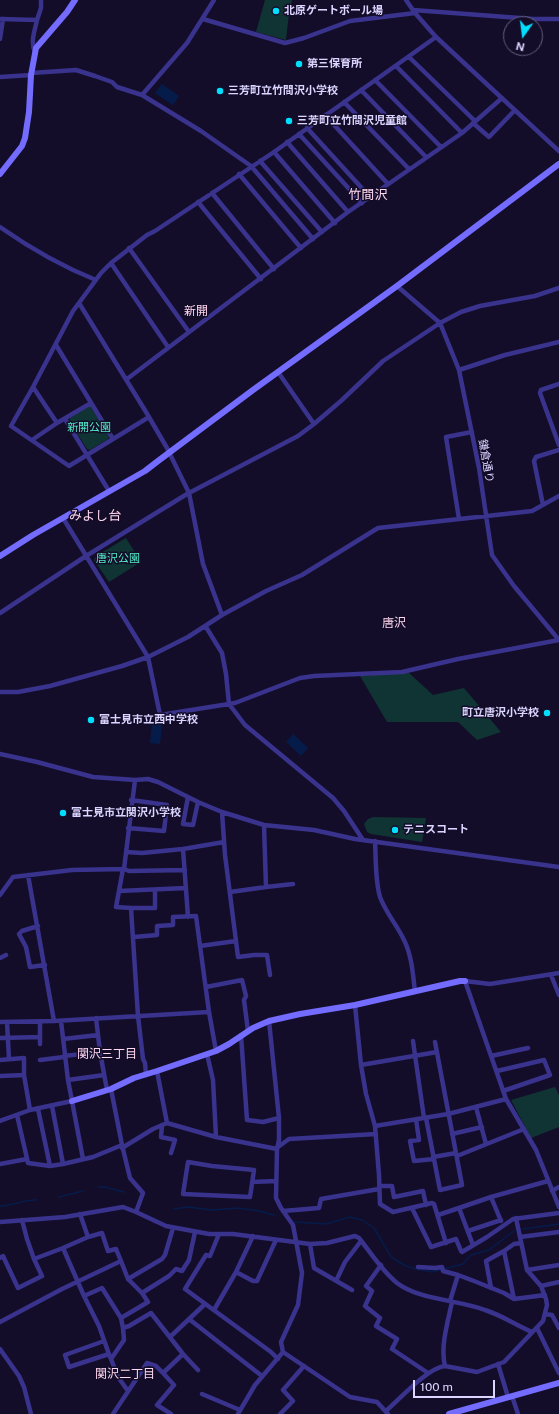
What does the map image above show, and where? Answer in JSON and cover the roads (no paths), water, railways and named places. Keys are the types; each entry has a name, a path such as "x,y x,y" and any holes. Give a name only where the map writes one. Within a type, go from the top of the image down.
{"street":[{"path":"35,52 33,47 33,36 41,8 41,0"},
{"path":"0,174 22,146 25,138 29,112 31,74 37,46 67,12 75,0"},
{"path":"142,95 187,43 214,0"},
{"path":"406,0 436,37 559,151"},
{"path":"203,19 285,43 304,38 350,20 414,11 533,19 559,19"},
{"path":"0,39 2,19 37,20"},
{"path":"149,417 69,466 11,426 73,311 111,262 146,235 155,231 274,152 375,80 409,58 436,37"},
{"path":"409,58 489,137 515,110"},
{"path":"396,66 462,132"},
{"path":"0,77 76,70 112,82 117,87 142,95 251,166 313,239"},
{"path":"375,80 441,147"},
{"path":"362,90 426,157"},
{"path":"127,379 348,212 462,132 502,98"},
{"path":"344,102 409,169"},
{"path":"325,115 388,184"},
{"path":"307,128 370,197"},
{"path":"299,134 362,203"},
{"path":"287,142 348,212"},
{"path":"274,152 335,223"},
{"path":"260,161 322,232"},
{"path":"0,556 62,518 145,471 559,164"},
{"path":"239,174 301,248"},
{"path":"212,192 274,269"},
{"path":"198,202 261,279"},
{"path":"0,227 44,256 96,280"},
{"path":"129,248 189,332"},
{"path":"111,262 168,347"},
{"name":"鎌倉通り","path":"396,286 440,323 459,370 479,468 491,551 494,560 559,640"},
{"path":"0,613 86,556 189,493 249,461 276,449 298,436 314,424 383,361 440,323 461,312 480,306 535,296 559,288"},
{"path":"79,303 127,379 169,453 189,493 203,564 222,615"},
{"path":"459,370 505,355 559,342"},
{"path":"56,345 113,439"},
{"path":"278,372 314,424"},
{"path":"559,384 541,390 540,392 559,445"},
{"path":"33,387 57,423"},
{"path":"32,440 91,403"},
{"path":"65,419 109,491"},
{"path":"459,519 446,436 472,432"},
{"path":"543,505 534,461 536,457 559,450"},
{"path":"0,692 18,692 50,686 122,666 148,657 206,626 222,615 266,591 302,575 378,528 532,511 559,496"},
{"path":"62,518 148,657 160,715 229,704 260,695 300,678 402,672 458,659 559,640"},
{"path":"206,626 222,653 229,704 244,725 333,798 344,811 363,840"},
{"path":"0,754 93,777 135,780 148,779 158,782 222,812 264,825 314,830 363,840 559,867"},
{"path":"135,780 124,869 116,907 155,908 155,890"},
{"path":"188,797 183,824 193,825 198,802"},
{"path":"128,828 164,831 167,805 132,800"},
{"path":"222,812 224,842 238,957 267,955 270,975"},
{"path":"264,825 266,887"},
{"path":"374,841 380,895 385,908 404,938 408,948 415,992"},
{"path":"126,852 142,853 183,849 224,842"},
{"path":"183,849 188,917"},
{"path":"0,895 13,877 72,870 185,870"},
{"path":"28,875 54,1021"},
{"path":"230,892 293,884"},
{"path":"119,891 186,888"},
{"path":"131,908 138,1016 146,1075"},
{"path":"134,937 157,935 157,926 173,925 173,917 196,916 209,1012 216,1051"},
{"path":"38,926 22,931 19,934 26,947 30,967 45,965"},
{"path":"200,946 236,942"},
{"path":"0,958 6,955"},
{"path":"0,1121 30,1110 72,1101 109,1090 134,1078 157,1072 216,1051 248,1031 269,1021 300,1014 355,1005 460,981 490,984 559,973"},
{"path":"551,975 559,995"},
{"path":"206,987 242,980 246,996 244,1000 248,1031"},
{"path":"465,981 506,1099 536,1150 559,1206"},
{"path":"355,1005 361,1065 366,1094 375,1126 380,1204 393,1212 432,1203 434,1204 446,1243"},
{"path":"0,1022 40,1022 209,1012"},
{"path":"96,1018 104,1075 130,1178 142,1193 136,1212"},
{"path":"61,1020 64,1056 83,1159"},
{"path":"269,1021 279,1118 276,1198 293,1225 301,1264 302,1281 298,1305 281,1342 283,1352 350,1397 377,1402 387,1412 428,1373 440,1367 445,1366 477,1372 498,1364 510,1357 543,1321 547,1306 545,1295 541,1286 528,1270 516,1218"},
{"path":"7,1022 8,1059"},
{"path":"40,1022 40,1044"},
{"path":"63,1039 98,1035"},
{"path":"241,1035 247,1120 263,1122 279,1118"},
{"path":"0,1038 40,1037"},
{"path":"413,1041 425,1118 440,1190 462,1185 435,1042"},
{"path":"492,1056 528,1048"},
{"path":"40,1060 100,1052"},
{"path":"361,1065 437,1052"},
{"path":"207,1054 213,1080 216,1138"},
{"path":"0,1060 24,1058 24,1075 30,1110"},
{"path":"497,1071 544,1060 550,1075 503,1091"},
{"path":"157,1072 164,1124 161,1137 175,1140 172,1153"},
{"path":"0,1076 24,1075"},
{"path":"68,1080 104,1075"},
{"path":"375,1126 448,1114 506,1099"},
{"path":"52,1106 62,1164"},
{"path":"476,1107 486,1144"},
{"path":"38,1109 50,1166"},
{"path":"17,1115 28,1163 50,1166 93,1157 122,1147 164,1124 216,1138 278,1148 289,1139 376,1134"},
{"path":"416,1119 420,1140 410,1141 414,1161 456,1154 524,1129"},
{"path":"452,1134 482,1127"},
{"path":"0,1164 27,1160"},
{"path":"188,1162 254,1170 252,1182 250,1197 183,1194 188,1162"},
{"path":"438,1215 548,1180"},
{"path":"252,1182 276,1181"},
{"path":"283,1211 319,1208 321,1199 392,1186 394,1197 423,1191 426,1205"},
{"path":"552,1191 559,1187"},
{"path":"491,1197 504,1226"},
{"path":"0,1222 65,1217 118,1207 128,1208 162,1225 209,1234 253,1236 310,1244 327,1243 355,1236 397,1283 411,1291 484,1309 532,1332"},
{"path":"412,1208 431,1247 456,1239 462,1252 516,1218 559,1213"},
{"path":"460,1208 474,1245"},
{"path":"80,1214 88,1237"},
{"path":"0,1258 3,1256 18,1288 42,1276 34,1259 22,1220"},
{"path":"468,1231 501,1220"},
{"path":"128,1279 165,1256 173,1228"},
{"path":"142,1293 169,1276 176,1269 182,1271 189,1260 195,1232"},
{"path":"520,1237 559,1232"},
{"path":"34,1259 88,1237 102,1233 108,1251 116,1249 128,1279 142,1293 148,1302 121,1318"},
{"path":"219,1234 210,1256 206,1255 185,1289 271,1352 278,1359"},
{"path":"214,1310 236,1272 253,1236"},
{"path":"236,1272 253,1281 256,1281 276,1240"},
{"path":"336,1281 345,1262 361,1241"},
{"path":"491,1288 486,1261 514,1244 522,1243"},
{"path":"310,1244 314,1268 352,1290"},
{"path":"63,1248 77,1282 99,1326 118,1377 128,1391"},
{"path":"504,1251 514,1299"},
{"path":"0,1322 62,1288 121,1261"},
{"path":"381,1265 366,1286 372,1291 365,1306 380,1318 376,1326 397,1339 392,1349 428,1373"},
{"path":"528,1270 559,1265"},
{"path":"418,1267 442,1267 442,1269 491,1288 514,1299 545,1295"},
{"path":"445,1366 442,1355 451,1302 458,1275"},
{"path":"541,1286 559,1282"},
{"path":"84,1296 102,1288 121,1318 124,1340 110,1356 69,1367 65,1355 104,1341"},
{"path":"170,1337 205,1304"},
{"path":"123,1328 151,1313 183,1354 198,1370"},
{"path":"545,1314 552,1315 559,1328"},
{"path":"189,1319 262,1376"},
{"path":"537,1328 559,1373"},
{"path":"0,1349 24,1387 30,1413 24,1414"},
{"path":"202,1394 239,1412 255,1385 283,1352"},
{"path":"163,1373 183,1354"},
{"path":"113,1414 147,1363 156,1366 174,1385 158,1405 170,1414"},
{"path":"498,1364 518,1414"},
{"path":"280,1414 293,1402 283,1390 304,1366"},
{"path":"449,1414 559,1383"}],"water":[{"path":"162,84 179,96 173,105 155,93"},
{"path":"152,723 162,724 160,744 150,743"},
{"path":"293,734 308,748 301,756 286,742"}],"waterway":[{"path":"98,1187 105,1187 124,1192"},
{"path":"59,1197 83,1191"},
{"path":"0,1206 37,1200"},
{"path":"174,1209 188,1207 212,1210 237,1208 274,1215"},
{"path":"295,1222 326,1224 350,1217 362,1220 374,1228 394,1259 406,1266 432,1272 463,1264 471,1255 489,1250 514,1231"},
{"path":"523,1229 559,1224"}],"place":[{"name":"北原ゲートボール場","path":"276,11"},
{"name":"第三保育所","path":"299,64"},
{"name":"三芳町立竹間沢小学校","path":"220,91"},
{"name":"三芳町立竹間沢児童館","path":"289,121"},
{"name":"町立唐沢小学校","path":"547,713"},
{"name":"富士見市立西中学校","path":"91,720"},
{"name":"富士見市立関沢小学校","path":"63,813"},
{"name":"テニスコート","path":"395,830"}],"district":[{"name":"竹間沢","path":"368,195"},
{"name":"新開","path":"196,311"},
{"name":"みよし台","path":"95,516"},
{"name":"唐沢","path":"394,623"},
{"name":"関沢三丁目","path":"107,1054"},
{"name":"関沢二丁目","path":"125,1374"}],"park label":[{"name":"新開公園","path":"89,428"},
{"name":"唐沢公園","path":"118,559"}]}
